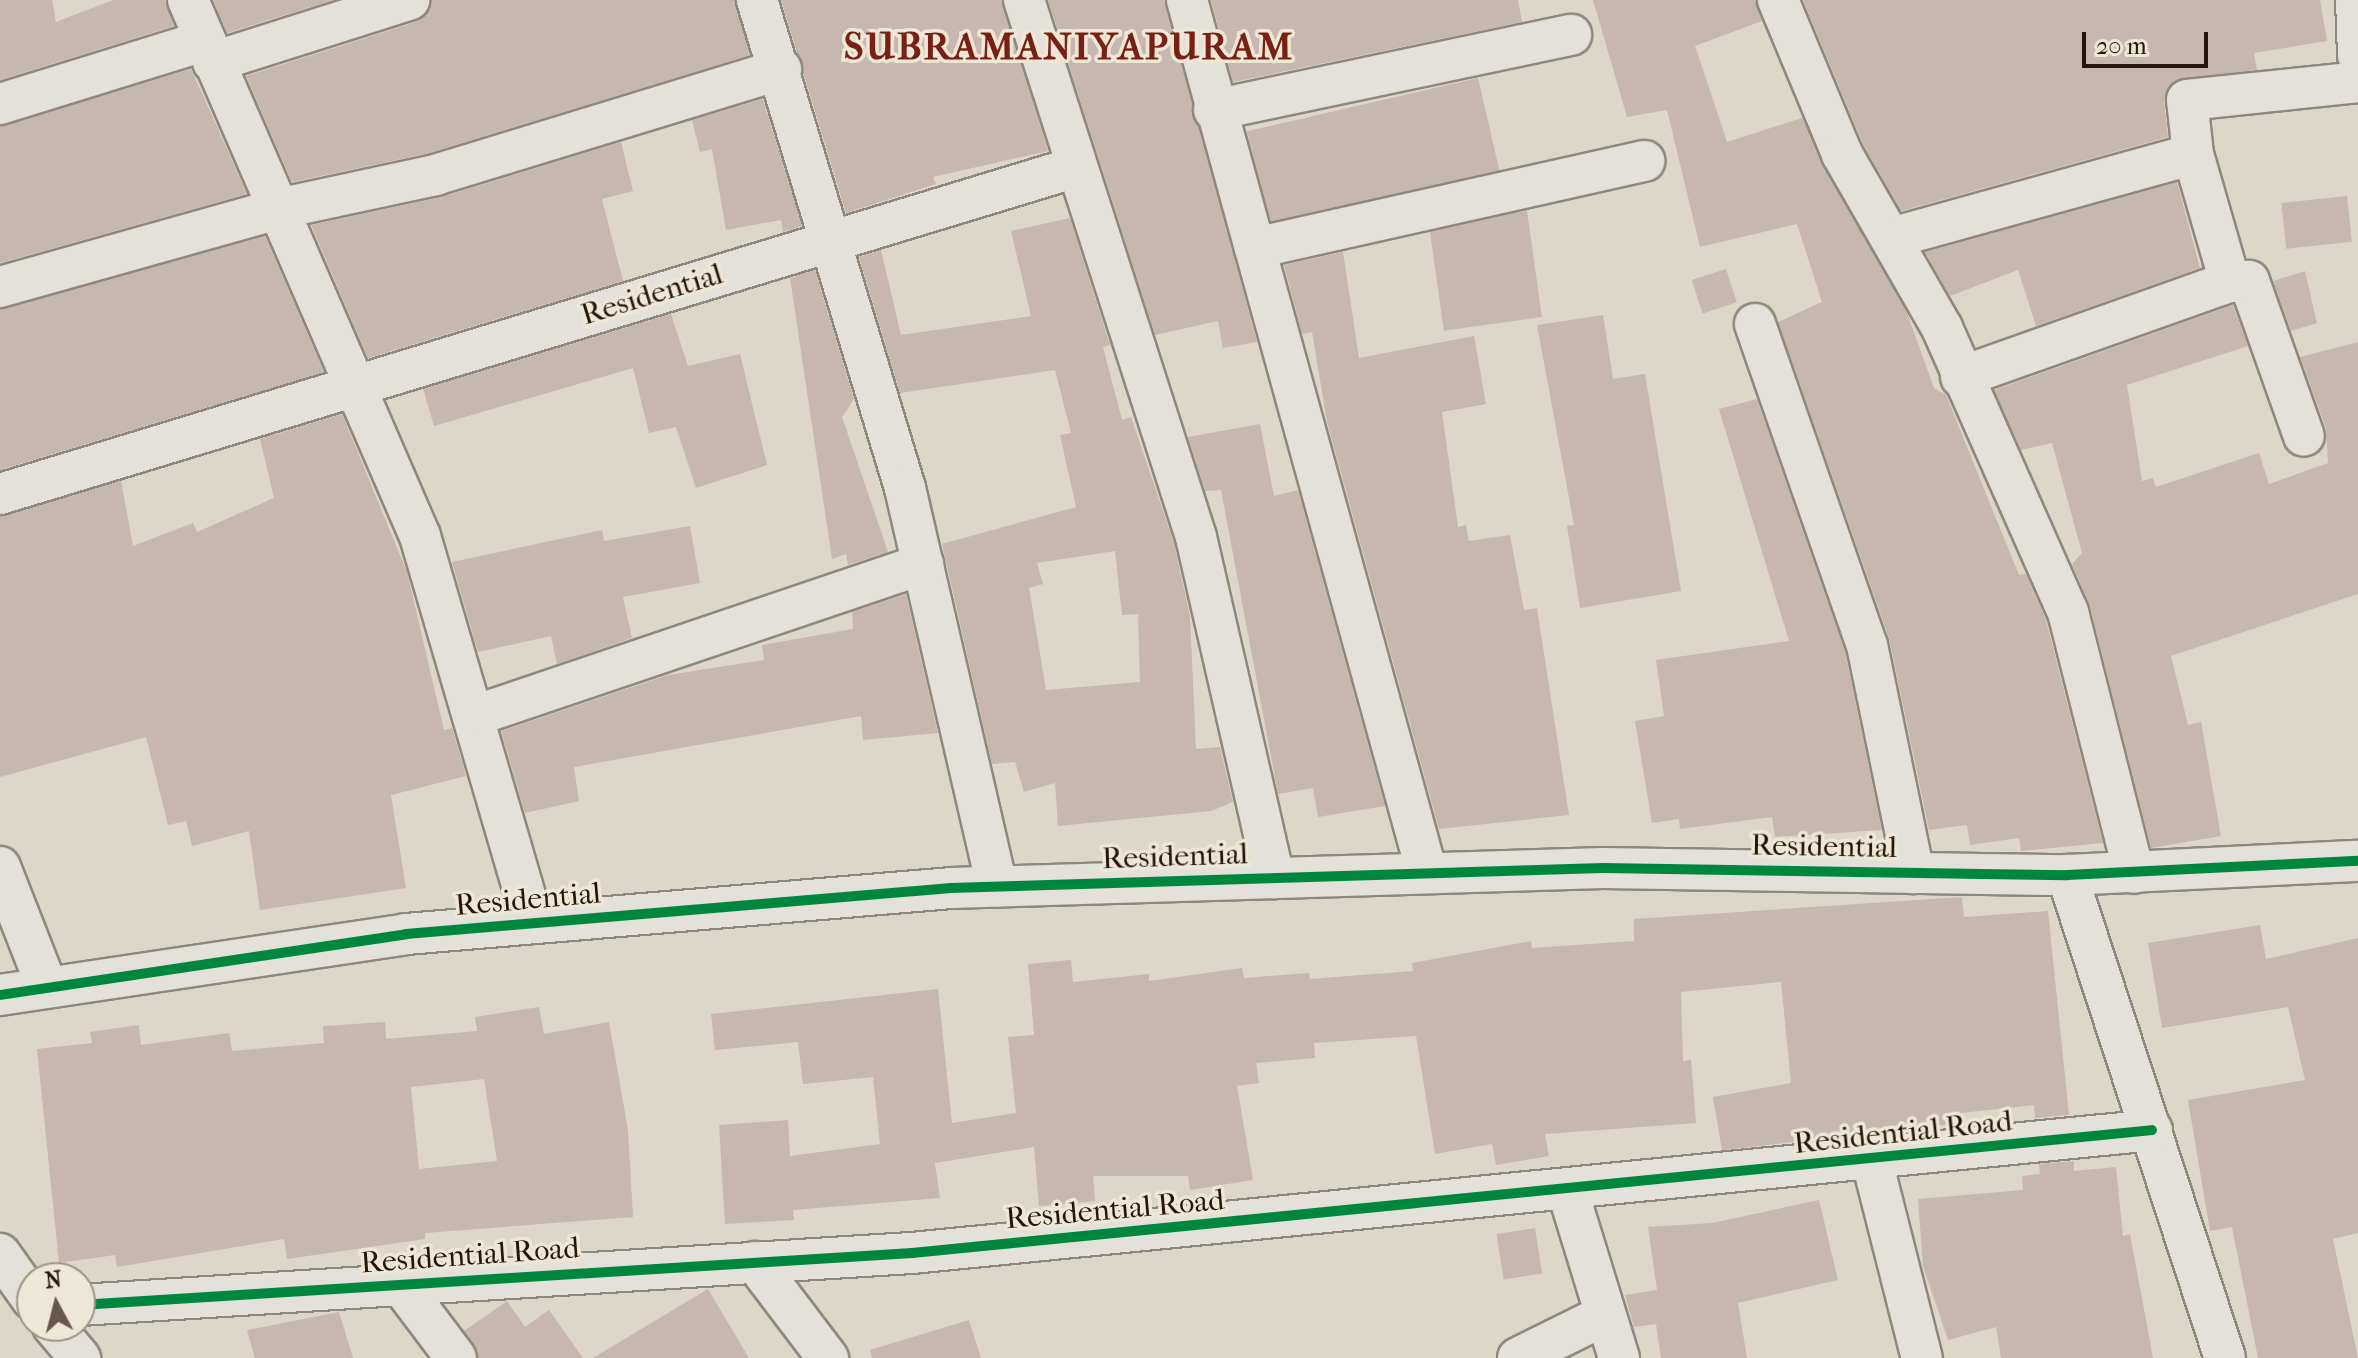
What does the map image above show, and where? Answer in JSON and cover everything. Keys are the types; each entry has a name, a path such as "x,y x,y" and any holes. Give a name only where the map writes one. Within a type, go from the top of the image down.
{"street":[{"path":"188,0 420,536 477,715 533,923"},
{"path":"0,104 409,0"},
{"path":"757,0 781,69 923,564 997,887"},
{"path":"1024,0 1196,537 1274,878"},
{"path":"1187,0 1214,110 1427,873"},
{"path":"1778,0 1842,154 1891,238 1961,377 2068,612 2134,873"},
{"path":"1214,110 1571,35"},
{"path":"0,287 277,209 435,175 781,69"},
{"path":"2230,282 2193,154 2187,100 2358,82"},
{"path":"1891,238 2193,154"},
{"path":"1255,248 1644,161"},
{"name":"Residential","path":"0,494 1076,167"},
{"path":"1961,377 2230,282 2249,281 2304,436"},
{"path":"1755,324 1867,645 1914,873"},
{"path":"477,715 923,564"},
{"name":"Residential","path":"0,995 406,934 997,887 1427,873 2067,875 2358,861"},
{"path":"1,875 47,987"},
{"path":"2067,875 2225,1358"},
{"name":"Residential Road","path":"96,1304 755,1262 1568,1192 2152,1130"},
{"path":"1872,1161 1922,1358"},
{"path":"1568,1192 1619,1358"},
{"path":"0,1254 16,1276"},
{"path":"755,1262 828,1358"},
{"path":"401,1285 456,1358"},
{"path":"1518,1358 1605,1315"},
{"path":"66,1342 80,1358"}],"building":[{"path":"0,0 52,0 56,22 113,0 165,0 174,26 0,80"},
{"path":"213,0 333,0 227,33"},
{"path":"431,0 735,0 750,55 429,153 292,182 246,76 416,22"},
{"path":"781,0 1002,0 1048,151 933,177 936,184 846,213"},
{"path":"1048,0 1165,0 1257,342 1223,348 1218,321 1155,335"},
{"path":"1211,0 1518,0 1522,22 1233,82"},
{"path":"1593,0 1755,0 1762,21 1695,46 1727,142 1802,118 1907,313 1934,388 1946,395 2019,575 2026,574 2046,620 2103,843 2021,851 2019,838 1970,845 1967,825 1929,830 1889,638 1778,322 1822,302 1797,224 1700,247 1667,110 1627,117"},
{"path":"1803,0 2320,0 2327,41 2254,53 2257,70 2174,81 2164,102 2168,137 1901,211 1863,144"},
{"path":"191,69 247,194 0,263 0,126"},
{"path":"1478,78 1499,171 1268,224 1247,131"},
{"path":"763,99 802,226 783,232 781,220 726,230 712,149 700,152 692,120"},
{"path":"621,142 633,191 602,199 623,281 368,358 311,225 442,197"},
{"path":"2177,182 2200,268 2036,326 2018,270 1950,296 1925,252"},
{"path":"2347,196 2352,242 2286,249 2281,203"},
{"path":"1527,211 1542,317 1444,331 1429,225"},
{"path":"1070,218 1110,345 1103,347 1122,420 1131,417 1174,543 1190,616 1196,749 1220,747 1233,802 1211,811 1058,826 1055,783 1024,792 1015,762 992,764 942,544 1076,507 1060,435 1071,433 1055,370 900,393 859,257 881,250 901,335 1031,316 1011,231","holes":["1115,551 1122,615 1138,614 1140,682 1046,690 1029,588 1043,584 1037,563"]},
{"path":"265,236 324,372 0,470 0,309"},
{"path":"1343,252 1359,358 1474,336 1486,404 1442,412 1458,527 1466,525 1469,541 1510,535 1524,610 1537,608 1569,815 1439,829 1327,422 1312,332 1302,334 1284,265"},
{"path":"1726,269 1737,302 1703,313 1692,280"},
{"path":"815,270 854,399 842,417 888,552 848,565 846,554 832,559 790,278"},
{"path":"2305,271 2317,323 2291,331 2273,281"},
{"path":"2233,305 2248,346 2127,385 2142,481 2153,478 2156,487 2259,453 2269,484 2328,463 2326,428 2300,357 2358,342 2358,594 2171,656 2188,725 2201,722 2221,836 2151,848 2090,606 2072,564 2082,553 2052,443 2021,450 1994,390"},
{"path":"671,314 688,366 740,354 767,465 696,488 676,427 649,433 633,368 434,426 423,389"},
{"path":"1603,315 1613,379 1645,374 1681,591 1580,608 1567,526 1574,525 1537,325"},
{"path":"1757,399 1845,651 1882,830 1775,837 1772,817 1680,829 1679,819 1652,823 1635,721 1664,716 1656,660 1789,641 1719,409"},
{"path":"342,414 407,572 444,730 452,728 466,776 391,795 406,888 260,910 249,831 192,846 186,821 168,825 146,737 0,777 0,516 121,481 133,546 193,523 197,532 274,498 260,439"},
{"path":"1260,424 1274,496 1298,490 1385,806 1318,817 1313,788 1278,794 1221,490 1205,491 1188,437"},
{"path":"690,526 700,583 623,597 632,638 557,664 551,636 478,652 452,562 602,530 604,541"},
{"path":"906,594 938,733 863,740 861,716 574,767 579,801 525,813 501,731 668,675 764,660 762,645 853,629 852,612"},
{"path":"1962,897 1964,917 2048,911 2069,1115 2035,1118 2034,1105 1961,1113 1962,1123 1722,1150 1713,1097 1791,1083 1781,982 1681,992 1683,1061 1691,1060 1696,1123 1545,1134 1549,1156 1496,1165 1492,1144 1435,1154 1416,1036 1314,1043 1315,1058 1256,1063 1259,1083 1237,1086 1253,1180 1190,1190 1188,1176 1093,1176 1095,1201 1039,1206 1034,1147 935,1163 940,1198 793,1210 794,1220 725,1224 719,1125 788,1120 790,1156 880,1144 873,1077 803,1084 798,1042 715,1050 711,1014 938,989 952,1123 1016,1113 1008,1037 1034,1035 1028,964 1071,960 1073,982 1149,974 1149,981 1242,968 1244,978 1309,973 1310,979 1413,971 1412,963 1531,941 1532,948 1634,941 1634,919"},
{"path":"2260,925 2266,959 2358,938 2358,1233 2333,1239 2358,1358 2258,1358 2232,1227 2210,1231 2188,1100 2305,1080 2288,1007 2162,1028 2148,943"},
{"path":"539,1007 544,1034 609,1022 628,1130 633,1217 425,1233 425,1239 287,1259 284,1239 117,1267 115,1255 59,1262 37,1049 92,1043 90,1032 139,1025 141,1045 229,1033 232,1051 324,1043 323,1026 385,1022 386,1039 477,1031 475,1017","holes":["484,1079 497,1161 419,1169 411,1087"]},
{"path":"2074,1161 2074,1171 2116,1167 2123,1236 2130,1234 2153,1358 2001,1358 1996,1327 1948,1340 1923,1266 1918,1199 2023,1190 2022,1176 2040,1174 2039,1164"},
{"path":"1819,1200 1838,1280 1738,1303 1747,1358 1661,1358 1656,1324 1634,1327 1625,1295 1657,1290 1648,1227 1712,1223"},
{"path":"1535,1228 1542,1273 1504,1280 1496,1234"},
{"path":"708,1289 749,1358 593,1358"},
{"path":"507,1301 525,1327 549,1310 583,1358 479,1358 464,1331"},
{"path":"339,1312 353,1358 255,1358 247,1330"},
{"path":"969,1320 981,1358 872,1358 870,1350"}],"cycle path":[{"path":"0,995 406,934 951,888 1603,868 2067,875 2358,861"},
{"path":"96,1304 912,1253 2152,1130"}],"district":[{"name":"SUBRAMANIYAPURAM","path":"1069,47"}]}
